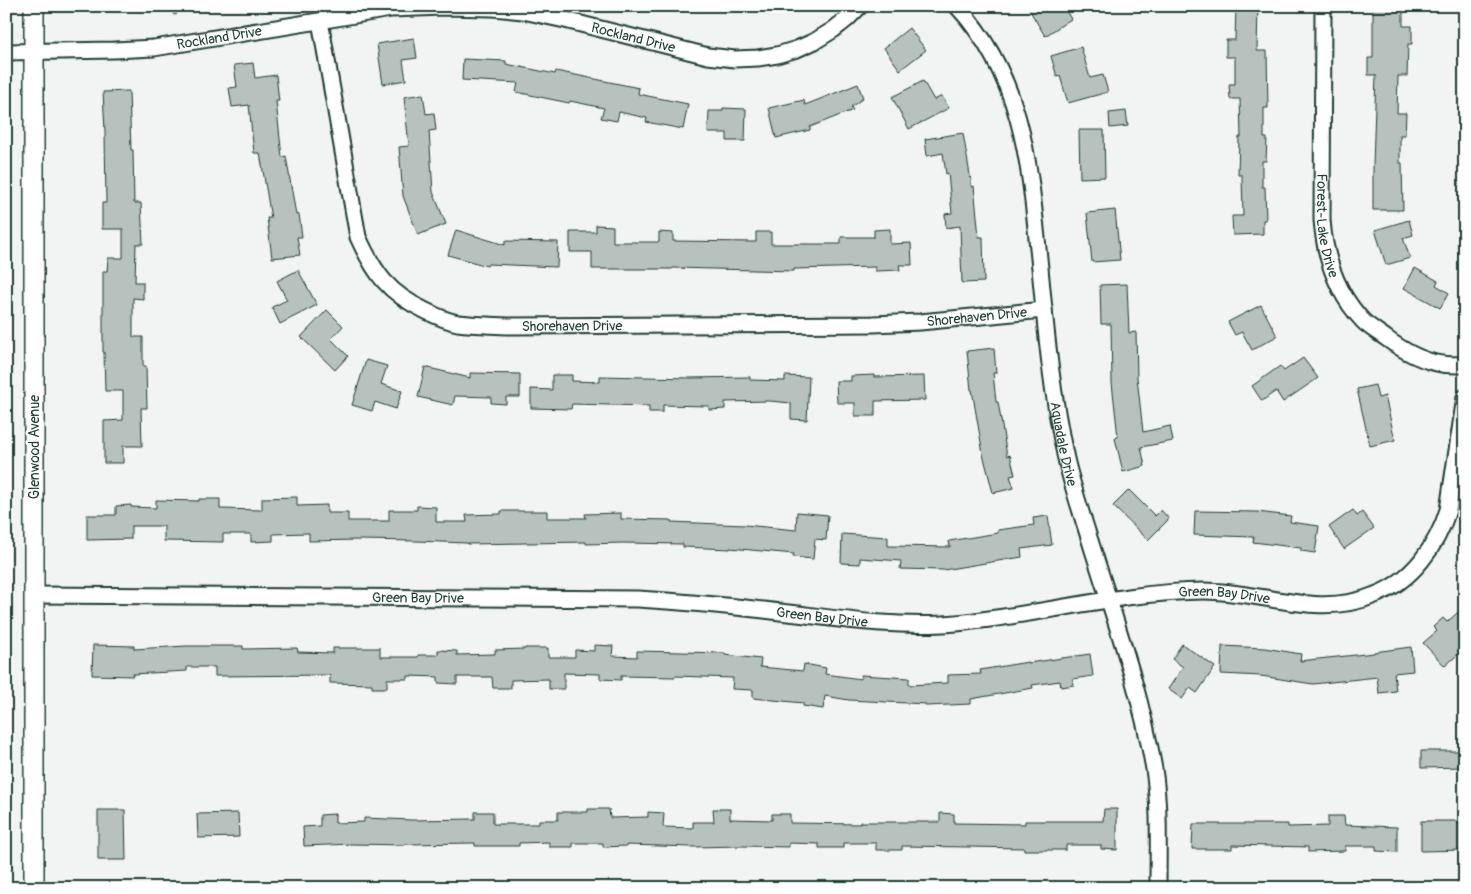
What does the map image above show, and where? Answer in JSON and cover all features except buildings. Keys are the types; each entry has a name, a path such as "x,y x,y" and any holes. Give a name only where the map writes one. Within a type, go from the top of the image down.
{"street":[{"name":"Glenwood Avenue","path":"34,6 34,888"},
{"name":"Rockland Drive","path":"6,52 154,48 391,10 443,6 523,11 708,56 735,59 758,58 797,49 815,41 833,30 860,6"},
{"name":"Aquadale Drive","path":"957,6 985,42 1006,82 1026,147 1057,413 1079,507 1137,694 1154,770 1158,805 1158,888"},
{"name":"Forest-Lake Drive","path":"1323,6 1322,220 1324,241 1335,280 1350,305 1366,323 1397,347 1422,359 1440,364 1465,365"},
{"name":"Shorehaven Drive","path":"320,21 358,237 369,260 383,281 395,293 407,302 442,318 459,323 508,326 873,324 920,322 1044,310"},
{"name":"Green Bay Drive","path":"34,596 638,599 715,604 862,622 915,625 976,620 1164,593 1207,591 1329,606 1359,601 1391,587 1424,558 1436,541 1444,524 1450,500 1465,397"}],"lane":[{"path":"1460,888 1465,880"}],"waterway":[{"path":"173,6 175,13"}]}
